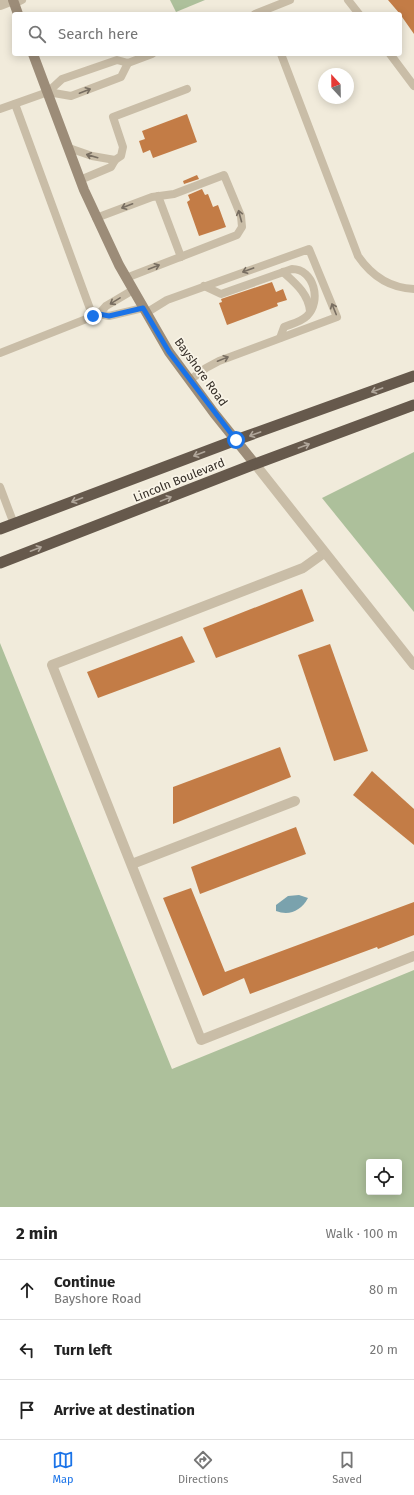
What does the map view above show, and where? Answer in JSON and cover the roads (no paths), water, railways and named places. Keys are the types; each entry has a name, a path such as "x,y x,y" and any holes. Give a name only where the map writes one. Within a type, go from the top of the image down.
{"highway":[{"name":"Lincoln Boulevard","path":"0,529 236,440 414,376"},
{"name":"Lincoln Boulevard","path":"0,564 254,464 414,405"}],"main road":[{"path":"15,1 18,12"},
{"name":"Bayshore Road","path":"34,56 80,180 96,218 126,278 169,352 254,464"}],"street":[{"path":"0,5 15,1"},
{"name":"Bayshore Road","path":"254,464 414,665"},
{"path":"324,553 304,568 52,664 201,1040 414,956"},
{"path":"132,864 295,801"}],"lane":[{"path":"260,12 290,0"},
{"path":"348,0 357,12"},
{"path":"0,109 48,92 62,79 117,60 128,63 147,56"},
{"path":"282,56 358,256 367,268 382,280 400,287 414,289"},
{"path":"392,56 414,86"},
{"path":"48,92 71,96 121,77 128,63"},
{"path":"80,180 111,167 121,156 124,147 113,117 187,89"},
{"path":"15,104 96,315"},
{"path":"69,148 92,156 116,160"},
{"path":"96,218 152,197 174,194 224,175 241,216 242,227 236,235 126,278"},
{"path":"158,196 181,257"},
{"path":"96,315 109,316 144,310 204,286 309,249 337,317 219,361 206,368 190,380"},
{"path":"204,286 221,294 283,272 297,269 305,272 313,288 315,297 314,303 310,312 304,319 284,327 280,338"},
{"path":"283,272 304,293 310,304 310,312"},
{"path":"0,353 96,315 106,306 133,290"},
{"path":"0,486 14,524"}],"water":[{"path":"299,895 308,898 298,909 290,913 276,911 276,905 288,896"}]}
